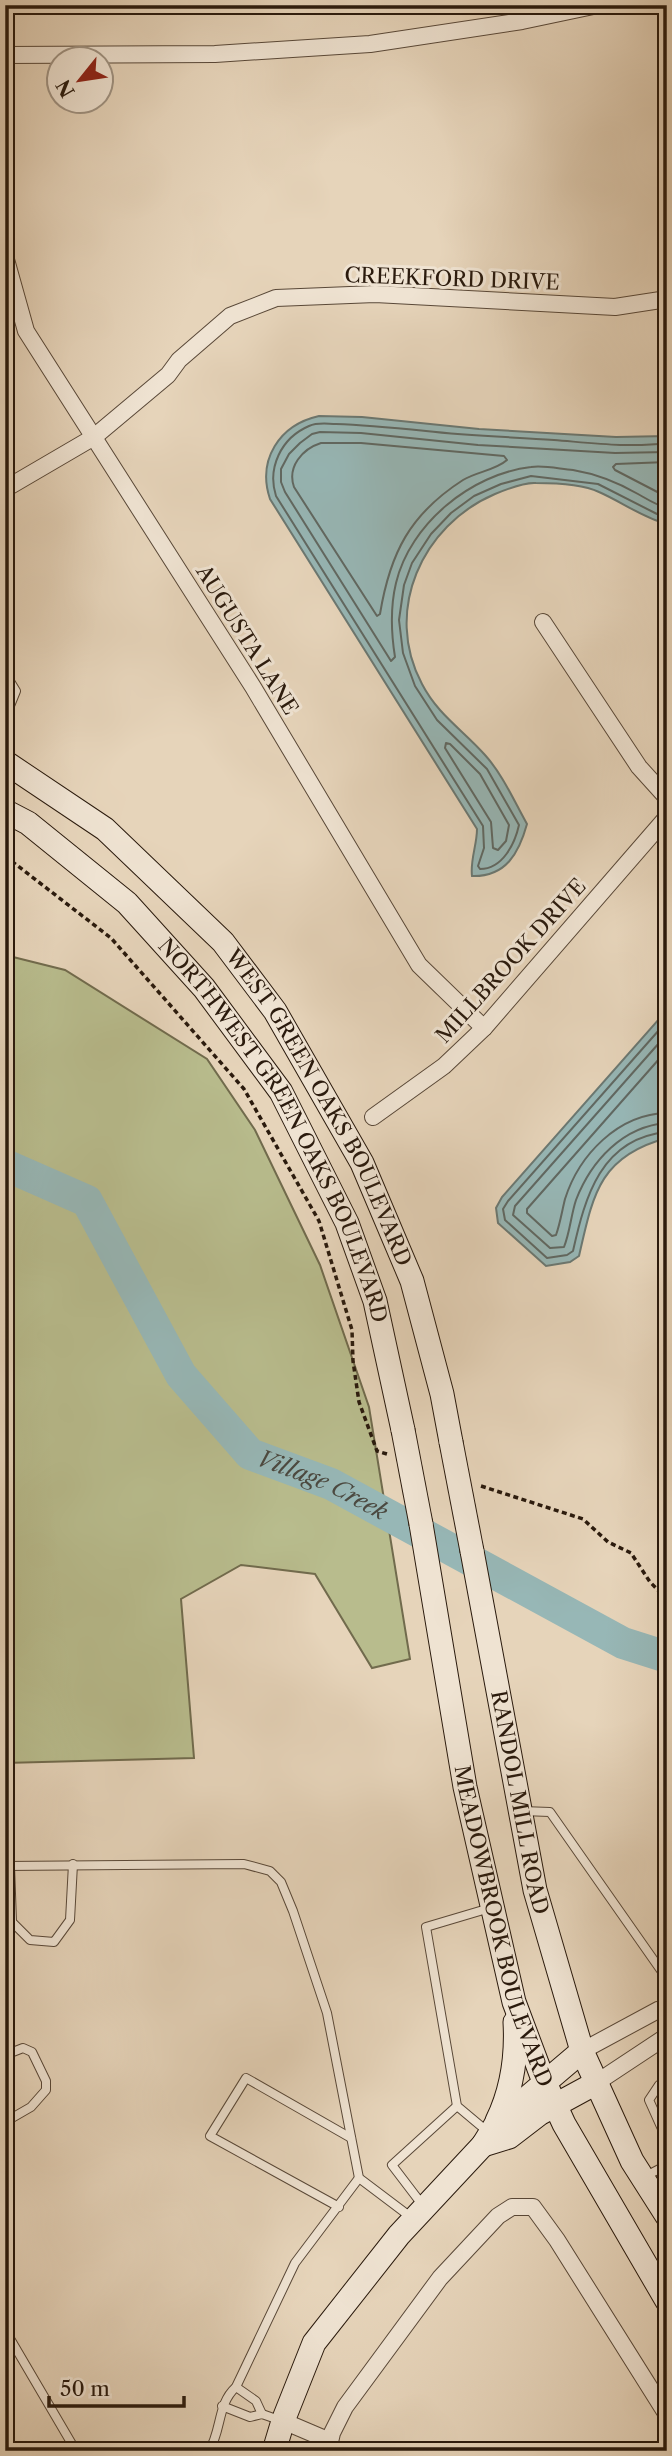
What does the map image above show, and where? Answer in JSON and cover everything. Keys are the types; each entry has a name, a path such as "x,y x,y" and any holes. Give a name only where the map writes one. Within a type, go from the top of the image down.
{"main road":[{"name":"WEST GREEN OAKS BOULEVARD","path":"5,762 105,829 222,942 275,1011 362,1163 412,1281 442,1394 472,1551"},
{"name":"NORTHWEST GREEN OAKS BOULEVARD","path":"5,811 28,823 127,903 204,988 281,1092 347,1223 375,1301 421,1524"},
{"name":"MEADOWBROOK BOULEVARD","path":"421,1524 466,1787 514,2001 555,2106 667,2301"},
{"name":"RANDOL MILL ROAD","path":"472,1551 535,1890 582,2051"},
{"path":"489,2134 503,2109 514,2069 517,2047 514,2001"},
{"name":"MEADOWBROOK BOULEVARD","path":"582,2051 632,2161 667,2216"},
{"path":"274,2451 272,2417 314,2343 399,2235 489,2134 544,2082 582,2051"},
{"path":"489,2134 509,2137 539,2114 596,2083"}],"street":[{"path":"5,55 215,54 370,44 522,21 598,5"},
{"name":"AUGUSTA LANE","path":"5,256 26,331 253,687 419,965 484,1028"},
{"name":"CREEKFORD DRIVE","path":"5,489 94,437 168,375 179,360 230,316 276,298 375,294 615,307 667,299"},
{"path":"543,622 616,735 639,767 667,798"},
{"name":"MILLBROOK DRIVE","path":"373,1117 444,1066 484,1028 667,817"},
{"path":"582,2051 659,2010 667,2009"},
{"path":"596,2083 667,2036"},
{"path":"272,2417 329,2446 345,2407 440,2278 498,2216 512,2207 533,2207 557,2240 667,2415"}],"lane":[{"path":"5,673 16,691 5,718"},
{"path":"521,1811 550,1812 667,1979"},
{"path":"73,1864 70,1920 54,1942 30,1940 12,1922 8,1866 73,1864 244,1864 270,1871 281,1882 327,2013 359,2178 419,2214"},
{"path":"489,2134 457,2106 426,1927 493,1907"},
{"path":"5,2055 23,2048 32,2052 46,2081 47,2090 31,2107 5,2122"},
{"path":"338,2207 211,2136 246,2078 351,2138"},
{"path":"667,2080 659,2085 649,2100 667,2140"},
{"path":"419,2214 392,2165 457,2106"},
{"path":"643,2178 667,2165"},
{"path":"209,2451 215,2440 226,2395 236,2387 295,2263 359,2178"},
{"path":"5,2330 76,2451"},
{"path":"236,2387 272,2417"},
{"path":"222,2406 250,2417 272,2417"}],"path":[{"path":"5,856 111,937 244,1089 319,1220 352,1330 359,1402 377,1451 390,1455"},
{"path":"479,1485 583,1519 608,1542 631,1553 650,1582 667,1599"}],"green space":[{"path":"5,955 65,970 207,1059 255,1130 320,1265 369,1407 410,1659 372,1668 315,1574 241,1565 181,1599 194,1758 5,1763"}],"water":[{"path":"319,416 616,437 667,436 667,524 649,518 592,489 560,484 526,484 495,494 469,508 447,526 416,573 409,600 407,628 411,656 422,684 443,713 491,763 527,824 515,853 502,868 494,872 472,876 477,829 270,499 267,471 275,446 293,427"},
{"path":"667,1010 667,1138 627,1155 613,1167 595,1197 579,1256 570,1262 546,1266 498,1223 496,1208 502,1197"}],"waterway":[{"name":"Village Creek","path":"5,1165 87,1201 181,1375 250,1454 331,1484 623,1643 667,1657"}]}
